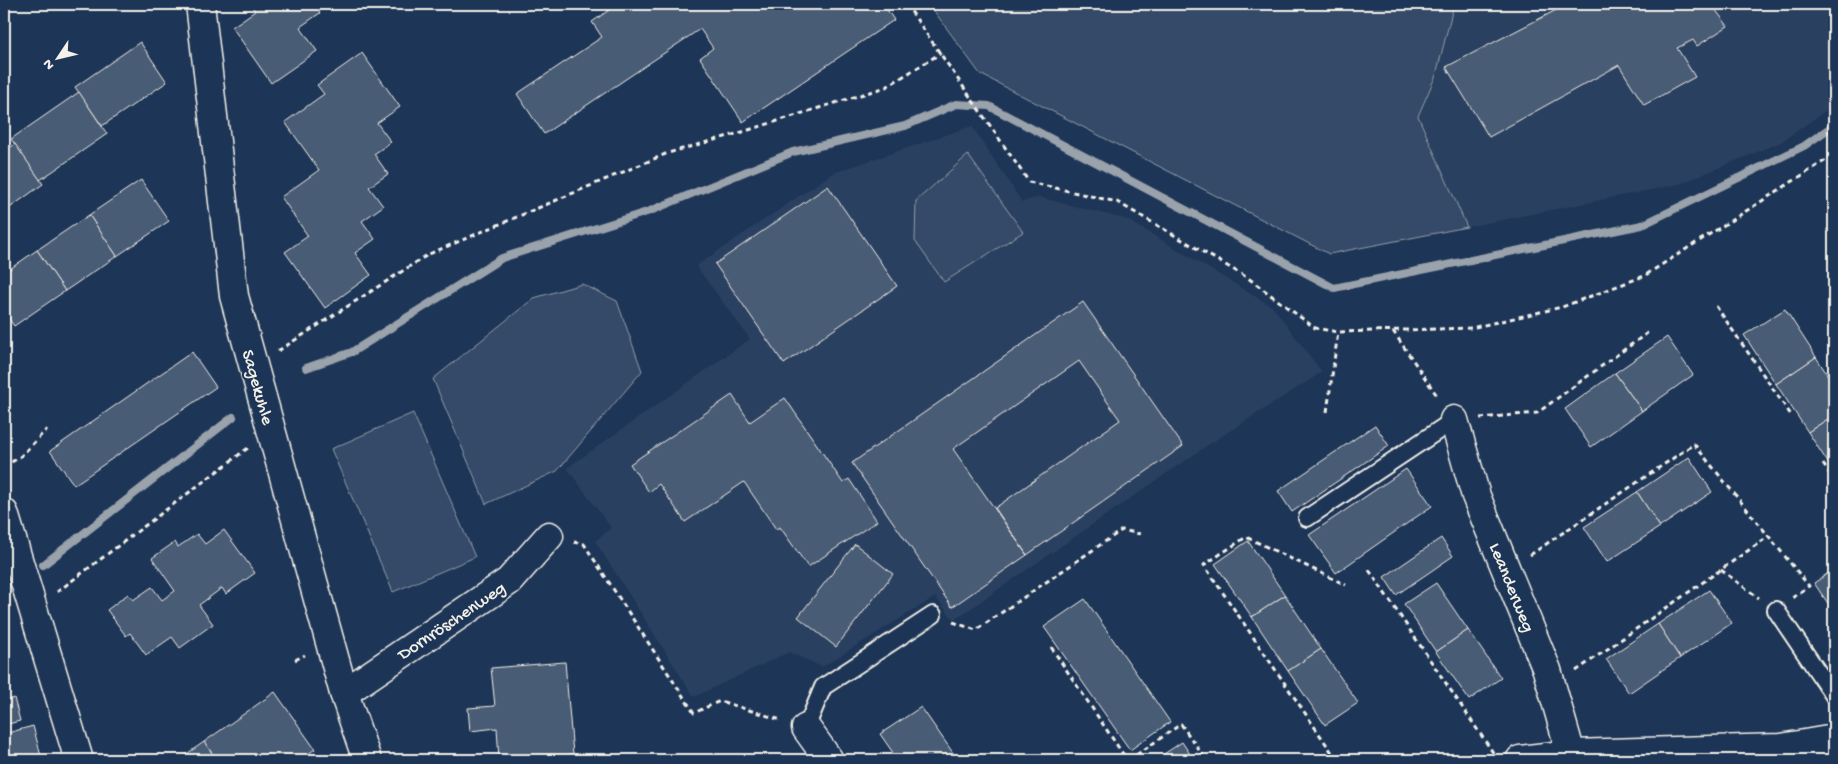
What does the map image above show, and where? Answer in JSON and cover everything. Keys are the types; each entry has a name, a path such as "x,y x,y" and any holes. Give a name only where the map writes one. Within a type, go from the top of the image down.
{"street":[{"name":"Sagekuhle","path":"200,4 234,296 344,693 367,760"},
{"name":"Leanderweg","path":"1454,420 1476,496 1547,670 1571,754"},
{"path":"4,514 79,760"},
{"name":"Dornröschenweg","path":"344,693 509,581 549,536"},
{"path":"806,728 829,760"},
{"path":"1520,760 1571,754 1781,748 1834,739"}],"lane":[{"path":"1307,518 1454,420"},
{"path":"1776,610 1834,696"},
{"path":"806,728 823,687 934,615"}],"path":[{"path":"906,4 968,90 1029,182 1117,202 1248,278 1314,328 1338,332 1471,328 1562,307 1644,276 1834,155"},
{"path":"252,362 280,350 429,254 668,153 886,87 941,53"},
{"path":"1716,306 1791,416"},
{"path":"1393,330 1454,420 1537,413 1650,331"},
{"path":"1326,412 1338,332"},
{"path":"4,467 21,456 47,429"},
{"path":"33,611 250,447 272,434"},
{"path":"1506,571 1694,444 1809,586 1776,610 1721,570"},
{"path":"1823,464 1834,480"},
{"path":"934,615 976,630 1122,530 1140,534"},
{"path":"549,536 584,544 694,713 720,701 806,728"},
{"path":"1547,670 1571,675 1769,536"},
{"path":"1337,760 1204,565 1246,537 1346,585"},
{"path":"1369,570 1498,760"},
{"path":"1051,646 1128,760 1181,724 1206,760"}],"shaded area":[{"path":"929,4 1454,4 1436,75 1418,116 1467,227 1329,254 980,74"},
{"path":"1454,4 1834,4 1834,105 1781,142 1680,184 1467,227 1418,116 1436,75"},
{"path":"972,126 1022,202 1039,197 1128,220 1273,307 1322,372 1208,445 954,620 935,597 822,667 789,652 694,697 595,541 611,528 567,468 750,339 696,266 833,173"},
{"path":"968,155 1023,232 944,282 915,241 916,201"},
{"path":"582,284 617,301 642,371 557,471 486,504 433,379 534,298"},
{"path":"413,413 475,557 393,592 331,449"}],"building":[{"path":"250,4 314,4 320,13 300,27 317,51 271,83 232,27 255,11"},
{"path":"605,4 883,4 894,20 743,122 700,58 713,48 700,29 544,134 517,94 602,37 592,22 609,10"},
{"path":"1568,4 1711,4 1728,26 1697,46 1693,40 1677,48 1695,77 1644,105 1619,65 1489,137 1446,67"},
{"path":"140,42 167,82 102,126 75,87"},
{"path":"362,53 400,107 377,123 391,142 374,154 388,174 369,187 383,206 362,221 375,239 355,253 371,275 325,308 285,252 308,236 281,197 319,170 285,122 324,94 317,85"},
{"path":"79,92 107,134 40,180 11,139"},
{"path":"15,144 43,184 4,212 4,152"},
{"path":"141,180 169,221 117,256 89,215"},
{"path":"828,186 897,286 784,364 715,264"},
{"path":"89,215 117,256 65,291 37,250"},
{"path":"37,250 65,291 14,326 4,312 4,273"},
{"path":"1083,302 1183,446 1027,555 952,607 852,463","holes":["1079,361 1120,420 995,508 1027,555 953,449"]},
{"path":"1785,309 1816,357 1776,384 1744,335"},
{"path":"1667,337 1693,375 1642,411 1615,373"},
{"path":"192,352 216,387 74,485 50,451"},
{"path":"1816,357 1834,385 1834,415 1808,432 1776,384"},
{"path":"1615,373 1642,411 1591,447 1565,409"},
{"path":"732,395 750,422 785,398 843,483 849,479 877,521 808,567 780,527 776,529 744,482 685,522 659,484 649,492 630,464"},
{"path":"1834,415 1834,472 1808,432"},
{"path":"1375,425 1389,446 1292,512 1278,491"},
{"path":"1689,457 1712,492 1660,527 1637,492"},
{"path":"1406,469 1432,506 1336,573 1309,535"},
{"path":"1637,492 1660,527 1607,562 1584,527"},
{"path":"224,530 255,573 226,594 222,588 199,605 213,624 180,648 172,637 146,655 130,633 126,636 107,610 128,594 133,600 152,587 162,600 175,591 152,558 175,542 178,547 197,534 205,544"},
{"path":"1441,538 1453,556 1396,595 1384,577"},
{"path":"1248,541 1285,595 1252,617 1215,564"},
{"path":"855,544 893,574 836,647 798,617"},
{"path":"1834,569 1834,612 1814,583"},
{"path":"1436,583 1468,630 1436,652 1404,604"},
{"path":"1709,590 1732,623 1680,658 1658,624"},
{"path":"1285,595 1321,649 1288,671 1252,617"},
{"path":"1085,599 1170,722 1130,750 1044,627"},
{"path":"1658,624 1680,658 1629,693 1606,659"},
{"path":"1468,630 1501,678 1469,700 1436,652"},
{"path":"1321,649 1358,703 1325,725 1288,671"},
{"path":"565,662 573,754 499,760 497,728 470,731 468,708 495,706 491,668"},
{"path":"275,692 315,749 300,760 217,760 204,742"},
{"path":"14,698 20,721 4,725 4,701"},
{"path":"921,707 958,760 898,760 880,734"},
{"path":"33,726 42,760 4,760 4,734"},
{"path":"204,742 217,760 178,760"},
{"path":"1182,742 1194,760 1155,760"}],"waterway":[{"path":"306,368 352,352 502,258 650,211 793,152 905,126 956,104 989,106 1334,288 1642,225 1804,146 1834,125"},
{"path":"43,565 233,417"}]}
